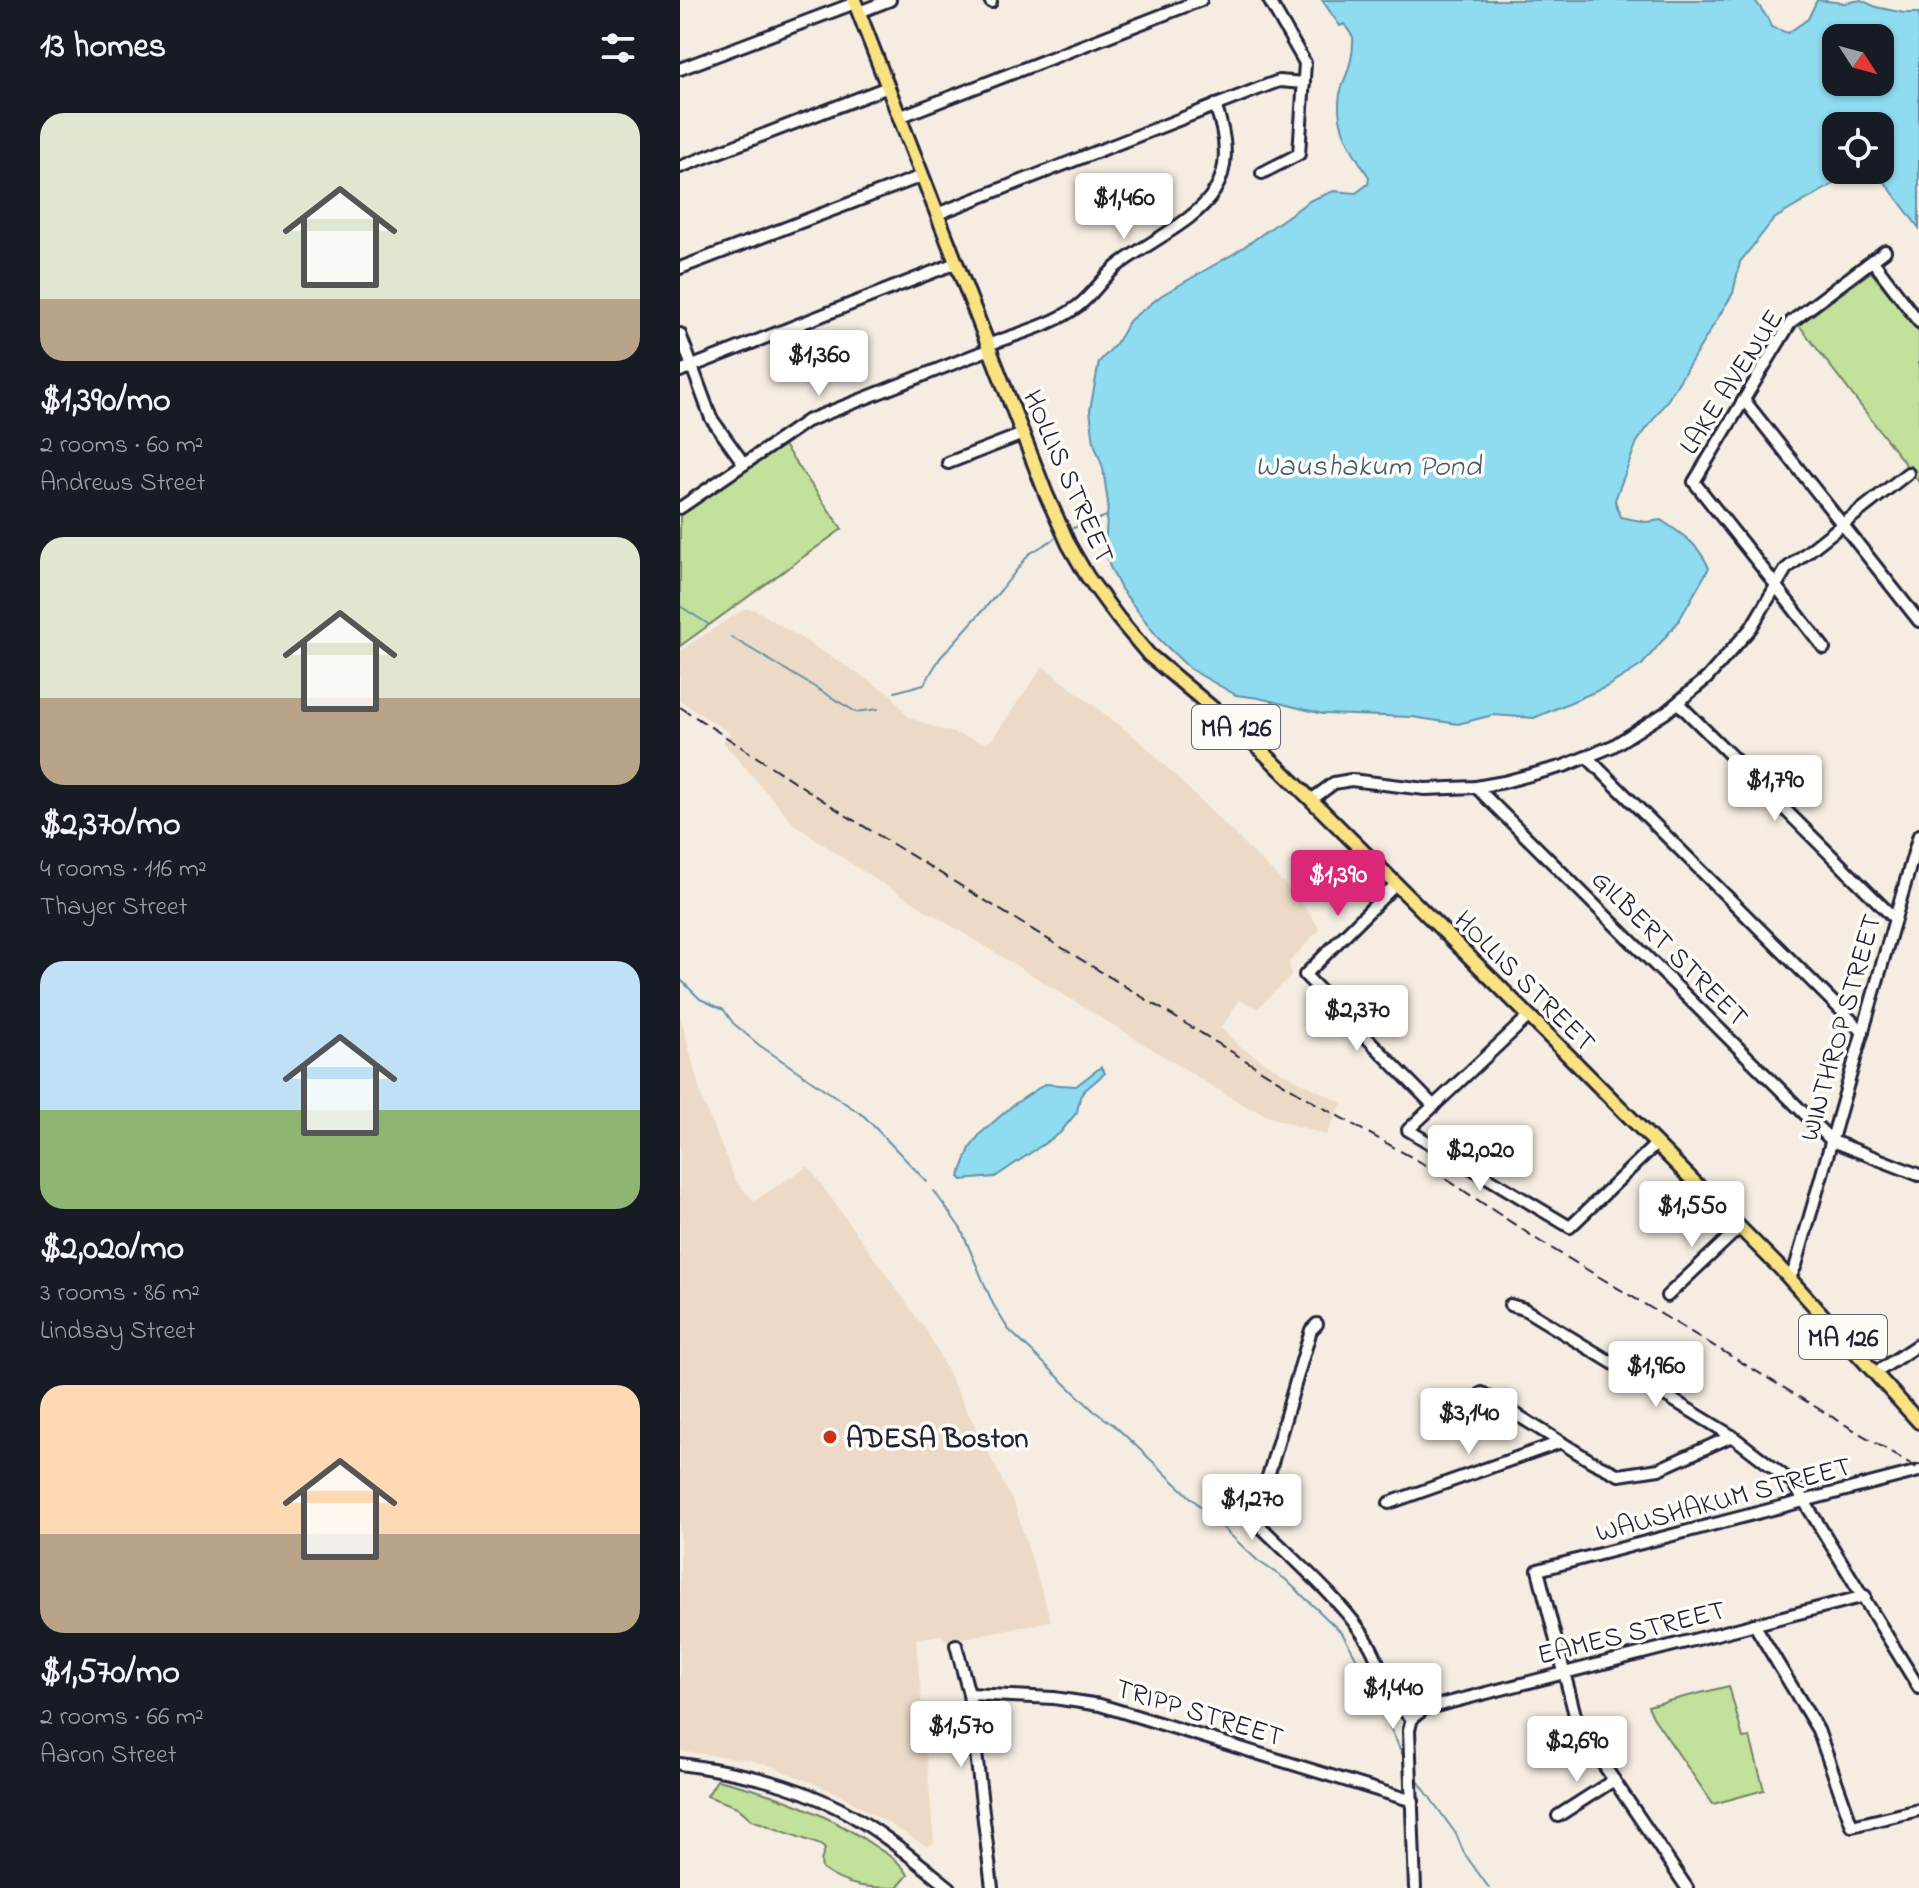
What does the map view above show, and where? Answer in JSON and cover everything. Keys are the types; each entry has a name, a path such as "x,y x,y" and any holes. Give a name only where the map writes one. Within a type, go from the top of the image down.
{"main road":[{"name":"HOLLIS STREET","path":"856,5 1069,545 1118,618 1149,655 1246,736 1740,1227 1919,1422"}],"street":[{"path":"680,69 856,5 890,0"},
{"path":"899,117 1201,0"},
{"path":"1262,173 1299,154 1305,63 1269,0"},
{"path":"937,214 1279,81 1304,83"},
{"path":"680,167 888,87"},
{"path":"680,508 807,421 1072,311 1120,264 1183,223 1205,204 1220,182 1225,164 1226,139 1215,105"},
{"path":"680,268 922,176"},
{"name":"LAKE AVENUE","path":"1775,585 1694,482 1795,317 1885,251"},
{"path":"1872,260 1919,322"},
{"path":"680,371 956,263"},
{"path":"680,334 711,418 744,464"},
{"path":"1744,400 1919,621"},
{"path":"948,463 1023,434"},
{"path":"1311,800 1334,783 1351,780 1425,789 1476,787 1529,777 1587,757 1641,729 1678,703 1732,653 1761,614 1786,569 1908,473"},
{"path":"1775,585 1824,648"},
{"path":"1678,703 1895,919"},
{"path":"1587,757 1863,1032"},
{"name":"GILBERT STREET","path":"1476,787 1832,1141"},
{"name":"WINTHROP STREET","path":"1790,1278 1919,835"},
{"path":"1396,884 1305,975 1434,1106"},
{"path":"1529,1016 1408,1130 1570,1227 1656,1144"},
{"path":"1832,1141 1919,1175"},
{"path":"1667,1296 1740,1227"},
{"path":"1510,1305 1524,1309 1732,1436 1793,1483 1919,1688"},
{"path":"1317,1324 1311,1330 1255,1521 1351,1618 1369,1642 1396,1702 1412,1718 1409,1730 1415,1888"},
{"path":"1875,1373 1919,1344"},
{"path":"1482,1393 1619,1475 1633,1475 1674,1464 1732,1436"},
{"path":"1389,1503 1561,1442"},
{"name":"WAUSHAKUM STREET","path":"1563,1673 1538,1570 1919,1471"},
{"name":"EAMES STREET","path":"1412,1718 1424,1709 1865,1596"},
{"path":"1754,1624 1818,1730 1852,1826 1919,1810"},
{"path":"956,1645 969,1694 992,1888"},
{"path":"1563,1673 1578,1727 1687,1888"},
{"name":"TRIPP STREET","path":"969,1694 1054,1698 1100,1705 1413,1801"},
{"path":"680,1764 751,1776 817,1798 867,1825 950,1888"},
{"path":"1558,1816 1614,1780"}],"shaded area":[{"path":"744,609 754,609 892,695 907,716 931,726 986,743 992,739 1043,666 1142,743 1295,894 1320,929 1289,962 1291,976 1258,1008 1239,1000 1221,1028 1239,1046 1281,1072 1342,1103 1326,1135 1273,1118 1240,1103 859,869 794,824 723,742 730,733 680,701 680,651"},
{"name":"ADESA Boston","path":"680,1015 702,1099 736,1182 754,1201 808,1166 928,1333 1015,1506 1051,1621 947,1641 942,1635 916,1639 934,1842 928,1847 839,1794 771,1766 680,1751"}],"green space":[{"path":"1871,272 1919,332 1919,482 1799,325"},
{"path":"783,444 842,529 680,646 680,514"},
{"path":"1729,1686 1743,1738 1750,1737 1764,1790 1713,1804 1648,1706"},
{"path":"717,1780 780,1798 819,1814 890,1856 908,1875 897,1888 867,1887 840,1880 822,1869 825,1849 821,1845 752,1820 737,1807 707,1796"}],"water":[{"name":"Waushakum Pond","path":"1322,0 1755,0 1771,27 1788,33 1808,19 1817,0 1845,3 1861,0 1876,7 1919,13 1919,228 1886,184 1894,184 1894,112 1822,112 1822,184 1833,184 1774,219 1740,262 1733,293 1669,398 1637,442 1615,500 1620,517 1646,522 1661,520 1676,530 1695,546 1709,568 1678,622 1642,665 1606,687 1534,718 1493,715 1458,724 1412,717 1323,714 1236,695 1190,669 1159,639 1121,589 1110,567 1105,548 1108,503 1090,410 1099,362 1115,345 1130,320 1162,295 1235,253 1311,200 1334,191 1356,193 1368,184 1369,177 1349,144 1340,120 1340,95 1353,43 1353,37 1344,24 1340,26"},
{"path":"1101,1067 1105,1073 1084,1091 1077,1112 1060,1133 995,1177 962,1180 959,1177 970,1148 980,1134 1013,1105 1045,1084 1076,1086"}],"waterway":[{"path":"1073,528 1107,516"},
{"path":"895,692 924,684 940,658 1029,554 1054,539"},
{"path":"680,606 708,624"},
{"path":"731,637 856,712 878,709"},
{"path":"680,979 700,999 724,1010 733,1023 759,1045 864,1116 927,1182"},
{"path":"934,1191 961,1229 993,1304 1008,1329 1258,1561 1285,1579 1342,1633 1366,1675 1406,1762"},
{"path":"1416,1778 1489,1888"}],"railway":[{"path":"680,707 847,816 1320,1106 1422,1163 1541,1242 1919,1469"}],"place":[{"name":"ADESA Boston","path":"830,1437"}]}
